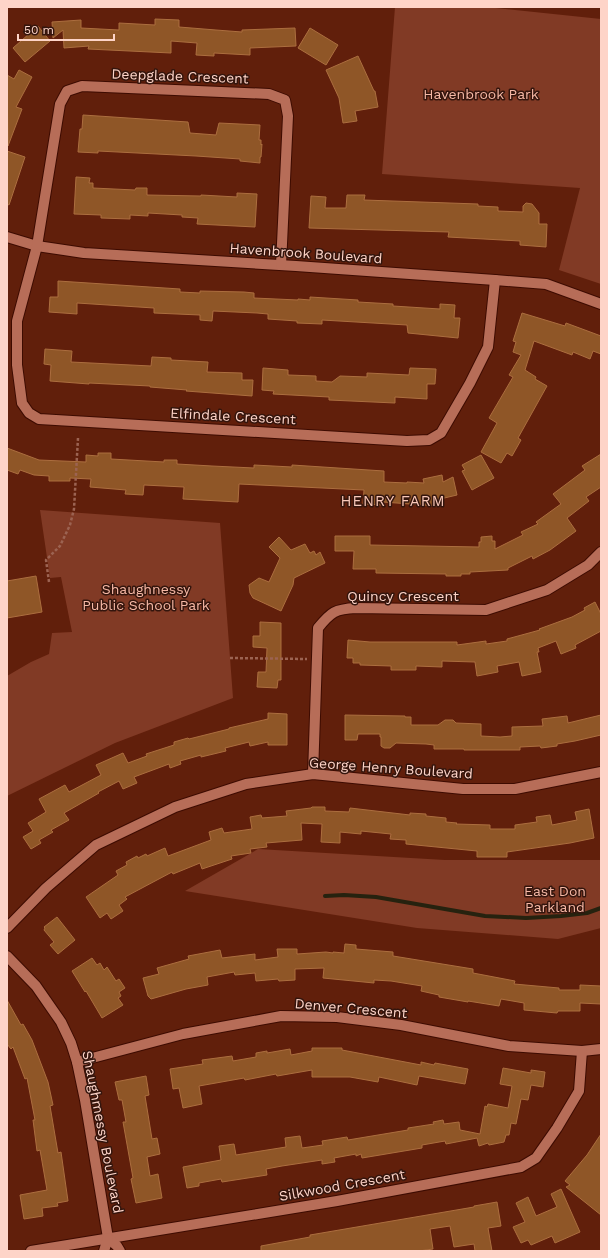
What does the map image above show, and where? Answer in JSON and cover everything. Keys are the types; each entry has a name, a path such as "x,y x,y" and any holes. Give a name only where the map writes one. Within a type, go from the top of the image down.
{"street":[{"name":"Deepglade Crescent","path":"37,246 60,104 67,90 82,86 269,94 285,100 288,116 281,265"},
{"name":"Havenbrook Boulevard","path":"7,237 37,246 84,253 281,265 546,284 601,304"},
{"name":"Elfindale Crescent","path":"37,246 18,321 17,365 22,403 29,413 39,419 407,441 429,440 442,433 488,348 495,280"},
{"name":"Quincy Crescent","path":"313,774 318,628 329,615 342,608 486,610 547,590 588,565 601,552"},
{"name":"George Henry Boulevard","path":"7,928 46,888 96,845 175,807 246,784 313,774 463,789 515,789 601,772"},
{"name":"Shaughmessy Boulevard","path":"7,956 36,986 61,1022 71,1043 77,1062 85,1100 108,1238"},
{"name":"Denver Crescent","path":"77,1062 182,1034 281,1016 345,1018 401,1025 510,1046 582,1050 601,1049"},
{"name":"Silkwood Crescent","path":"31,1251 338,1201 521,1167 536,1158 557,1128 579,1091 582,1050"},
{"path":"104,1251 108,1238 118,1246 120,1251"}],"path":[{"path":"49,582 46,560 60,546 70,525 74,509 78,438"},
{"path":"230,658 317,659"}],"green space":[{"name":"Havenbrook Park","path":"395,7 486,7 601,19 601,284 559,270 580,188 382,174"},
{"name":"Shaughnessy Public School Park","path":"40,510 220,523 233,698 115,743 7,796 7,676 31,662 49,654 52,633 72,632 61,577 50,578"},
{"name":"East Don Parkland","path":"258,849 445,860 601,860 601,928 558,939 417,928 185,891"}],"building":[{"path":"155,19 179,20 179,27 242,32 242,30 295,28 296,46 250,48 250,55 214,53 214,56 196,55 197,43 171,41 171,53 88,49 89,46 64,48 63,30 53,38 52,22 81,20 81,28 119,30 119,23 155,25"},
{"path":"38,26 50,41 25,62 13,48"},
{"path":"310,28 338,45 326,65 298,48"},
{"path":"358,56 375,91 378,107 355,111 357,121 343,123 339,98 326,70"},
{"path":"19,70 32,77 16,107 22,109 8,146 7,75 14,79"},
{"path":"83,115 188,122 190,133 216,135 219,123 260,125 259,140 261,140 261,145 262,144 260,163 240,161 240,159 196,156 98,151 98,153 78,152"},
{"path":"7,151 25,157 9,205 7,204"},
{"path":"76,177 90,178 89,183 93,183 93,188 135,190 136,188 147,188 147,195 237,197 237,193 257,194 255,227 197,224 198,218 182,217 182,215 148,213 148,216 130,215 130,219 101,218 101,215 74,214"},
{"path":"347,195 365,195 364,200 478,204 478,206 498,207 498,211 523,212 523,206 526,203 532,204 539,213 539,224 547,224 546,247 520,245 520,241 448,237 449,232 309,228 311,196 326,197 325,208 346,208"},
{"path":"58,281 180,289 180,292 244,292 254,293 254,298 310,300 310,297 358,300 358,302 393,304 393,306 440,309 440,304 455,305 454,318 460,318 458,338 408,333 407,325 322,320 322,324 297,323 297,321 268,319 268,314 257,313 213,311 212,321 200,320 200,315 154,313 154,308 77,303 77,314 49,312 50,297 58,297"},
{"path":"522,313 565,326 566,323 601,336 601,354 593,351 590,359 573,352 572,355 534,341 525,370 536,377 535,379 547,386 518,438 521,440 512,456 507,453 501,463 481,452 497,423 489,418 513,377 509,375 521,355 513,352 516,342 513,341"},
{"path":"45,349 72,351 71,362 151,366 152,357 171,358 171,360 208,362 207,372 242,373 242,380 253,380 252,396 186,391 187,390 150,386 50,381 51,365 44,364"},
{"path":"263,368 288,370 288,375 316,376 316,381 332,382 340,376 367,377 367,373 409,375 410,368 436,369 435,384 427,384 427,399 395,397 395,403 329,400 329,397 273,394 274,391 262,390"},
{"path":"7,448 39,460 86,462 86,455 98,456 98,453 111,453 111,459 164,462 164,460 177,460 177,464 254,468 254,465 292,467 292,465 384,471 384,482 424,483 423,479 442,475 443,482 453,477 457,495 436,500 437,506 383,502 382,505 363,504 364,490 239,484 238,502 183,499 184,487 144,485 143,495 125,494 126,490 90,487 91,479 70,478 70,481 49,481 49,476 34,475 20,470 18,474 7,470"},
{"path":"601,454 601,487 586,497 589,501 567,518 576,531 550,550 533,559 532,556 508,568 508,570 470,572 470,574 461,574 461,576 446,576 446,574 376,573 376,569 353,569 354,551 335,551 335,536 370,536 370,545 479,547 481,537 492,536 492,541 495,541 495,549 523,535 521,532 538,524 536,522 561,504 553,494 585,470 582,466"},
{"path":"481,455 494,478 472,490 462,471 465,470 462,465"},
{"path":"279,537 291,550 305,544 310,553 314,551 316,555 320,552 325,563 294,578 293,585 281,611 253,598 250,593 249,585 259,578 269,582 280,558 269,547"},
{"path":"36,576 42,612 7,618 7,581"},
{"path":"595,602 601,614 601,631 575,645 576,648 561,654 556,641 538,648 539,652 537,652 541,672 522,676 519,662 497,666 498,672 477,676 475,662 442,661 442,667 416,666 416,670 391,670 391,666 360,665 360,663 353,663 353,658 347,658 348,640 370,642 457,642 457,645 486,641 486,644 507,641 507,639 540,630 539,629 572,617 585,610 584,608"},
{"path":"260,622 281,623 281,680 278,680 277,688 257,687 258,672 266,672 267,648 253,647 253,636 260,636"},
{"path":"268,713 287,714 287,745 268,745 268,742 250,746 249,742 225,748 226,751 201,757 201,755 180,761 181,764 170,768 169,764 134,777 137,783 123,789 119,781 64,813 69,820 51,830 53,832 39,840 41,843 31,849 23,837 33,831 28,823 46,812 39,799 65,785 69,792 101,775 96,765 123,753 128,763 147,756 146,754 174,745 174,742 268,719"},
{"path":"345,715 405,716 411,717 411,725 438,725 445,720 453,720 456,723 481,724 481,736 500,737 512,736 512,727 543,726 542,719 567,716 568,723 601,715 601,735 557,744 557,746 541,748 540,746 520,747 520,750 434,749 434,745 396,743 390,748 384,748 381,746 380,734 358,734 357,740 345,740"},
{"path":"312,807 325,807 325,811 349,812 350,808 410,815 410,813 426,814 426,816 446,818 446,822 457,823 456,824 490,825 490,829 515,829 515,825 537,822 536,817 550,815 552,825 577,820 575,812 589,809 594,838 507,852 507,857 477,857 477,851 406,844 406,840 390,839 391,834 361,831 361,834 340,832 340,843 321,842 322,824 301,823 302,840 266,843 267,847 250,849 251,853 231,856 232,859 202,869 200,863 173,874 172,872 125,897 127,899 119,905 123,911 111,919 107,913 100,918 86,897 118,875 116,871 127,865 126,862 137,856 138,858 146,854 147,856 165,848 168,856 211,840 209,832 222,828 224,833 252,829 250,817 261,815 262,818 287,816 286,811"},
{"path":"57,917 75,940 58,954 50,945 54,942 44,930 44,927"},
{"path":"345,944 356,945 356,949 393,952 393,956 473,969 473,973 515,981 514,984 559,988 559,990 580,990 580,985 601,986 601,1004 580,1003 580,1011 558,1011 557,1013 524,1010 524,1003 501,999 499,1006 468,1002 439,997 439,995 421,991 422,986 391,981 374,980 374,983 323,978 324,968 295,969 295,980 279,981 278,979 256,981 255,973 235,975 234,972 207,977 208,985 186,989 151,999 148,996 143,978 159,974 157,968 189,959 188,956 220,950 222,958 255,954 255,960 278,957 277,949 297,949 297,954 326,952 344,953"},
{"path":"92,958 97,965 100,963 104,970 107,967 116,981 119,979 125,988 119,992 121,996 118,998 123,1005 102,1018 72,971"},
{"path":"7,1000 21,1025 23,1024 32,1040 48,1082 53,1105 50,1106 58,1153 61,1152 68,1201 57,1203 58,1206 42,1208 43,1216 24,1219 20,1195 47,1190 40,1150 37,1151 33,1120 35,1120 27,1078 25,1079 13,1047 11,1049 7,1044"},
{"path":"312,1048 342,1048 342,1050 421,1065 421,1062 434,1065 435,1063 468,1069 465,1084 419,1076 417,1085 379,1077 378,1082 350,1077 312,1077 312,1070 277,1076 276,1074 245,1080 244,1078 199,1086 202,1104 183,1108 179,1088 173,1089 170,1069 203,1064 202,1060 232,1056 233,1061 256,1057 256,1053 267,1051 267,1053 290,1049 291,1055 312,1051"},
{"path":"503,1068 531,1073 531,1070 545,1072 543,1087 531,1085 528,1100 521,1099 516,1124 511,1123 509,1135 506,1135 504,1142 489,1145 488,1143 479,1146 477,1138 446,1144 445,1141 422,1145 422,1148 362,1158 361,1154 356,1156 356,1154 334,1158 335,1162 322,1164 322,1160 282,1166 266,1169 267,1175 222,1182 221,1179 199,1183 199,1186 187,1188 183,1167 221,1160 219,1146 234,1144 236,1155 286,1147 285,1138 300,1136 302,1148 323,1145 322,1141 347,1137 348,1140 408,1130 408,1128 434,1124 433,1122 443,1120 444,1124 459,1122 460,1130 480,1134 485,1106 487,1107 488,1104 508,1108 512,1086 500,1084"},
{"path":"146,1076 149,1095 145,1096 152,1139 157,1138 160,1154 147,1157 150,1176 158,1174 162,1198 136,1203 123,1122 126,1122 122,1100 119,1100 115,1082"},
{"path":"601,1134 601,1215 566,1187 570,1185 565,1181 587,1155"},
{"path":"561,1189 580,1232 555,1243 552,1236 531,1245 528,1240 521,1243 513,1227 525,1222 516,1203 528,1197 536,1216 557,1207 551,1194"},
{"path":"497,1202 501,1226 488,1228 492,1251 475,1251 474,1244 454,1247 450,1226 430,1229 433,1249 419,1251 261,1251 261,1246 310,1237 310,1235"}],"waterway":[{"path":"325,896 344,895 376,897 485,916 526,918 587,913 601,908"}],"district":[{"name":"HENRY FARM","path":"393,501"}]}
